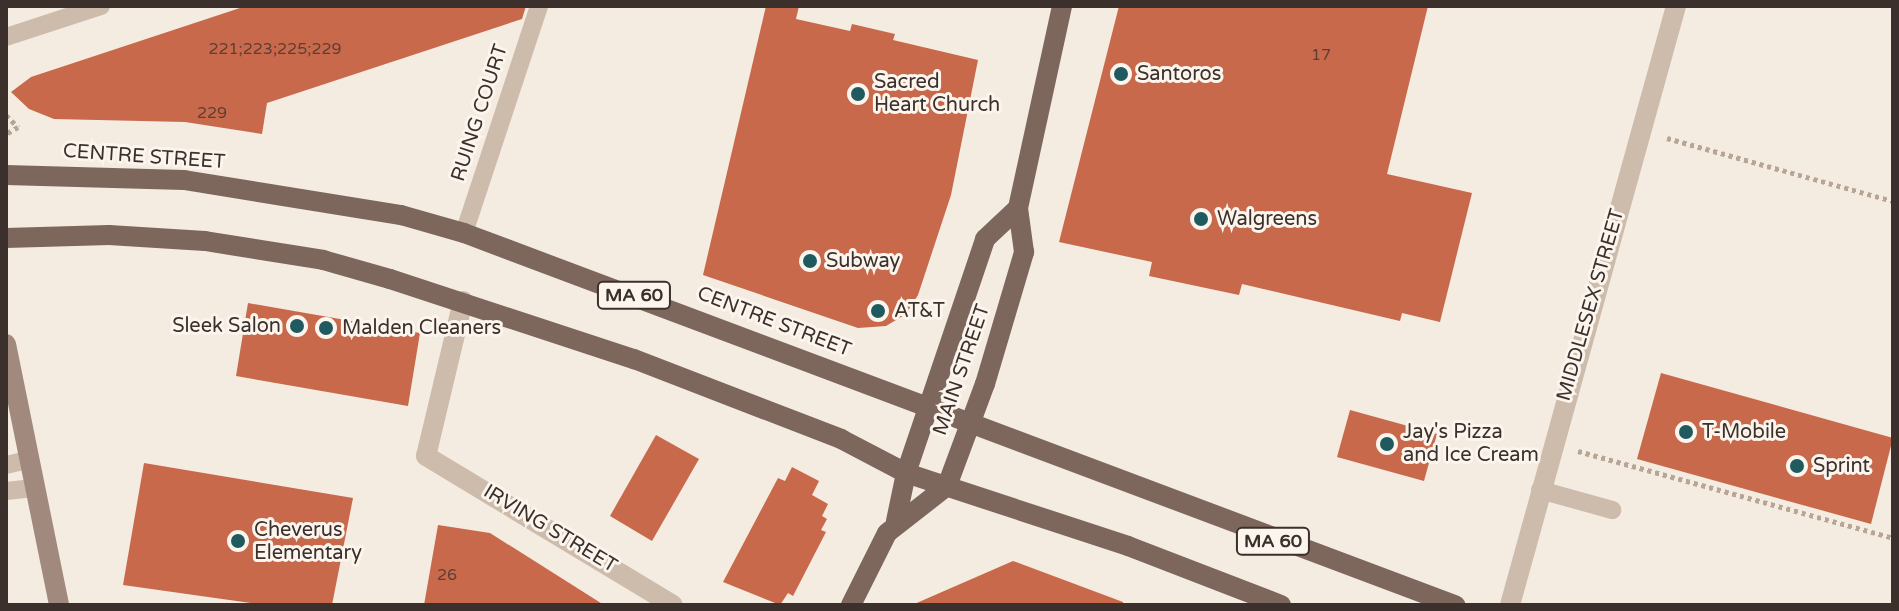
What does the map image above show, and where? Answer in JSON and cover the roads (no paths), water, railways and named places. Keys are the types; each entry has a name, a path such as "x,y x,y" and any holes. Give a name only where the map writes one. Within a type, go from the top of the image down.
{"main road":[{"name":"MAIN STREET","path":"896,521 947,486 971,425 1024,252 1018,208 1062,6"},
{"name":"CENTRE STREET","path":"6,175 184,180 401,215 464,233 1455,605"},
{"name":"MAIN STREET","path":"851,605 896,521 906,473 985,239 1018,208"},
{"path":"6,238 109,235 244,246 323,260 463,301 773,411 906,473 1128,546 1278,605"},
{"path":"6,344 59,605"}],"street":[{"name":"MIDDLESEX STREET","path":"1510,605 1676,6"},
{"name":"IRVING STREET","path":"463,301 426,456 673,605"}],"lane":[{"path":"6,37 101,6"},
{"name":"RUING COURT","path":"464,233 539,6"},
{"path":"6,465 28,460"},
{"path":"6,491 34,488"},
{"path":"1540,490 1612,510"}],"place":[{"name":"Santoros","path":"1121,74"},
{"name":"Sacred Heart Church","path":"858,94"},
{"name":"Walgreens","path":"1201,219"},
{"name":"Subway","path":"810,261"},
{"name":"AT&T","path":"878,311"},
{"name":"Sleek Salon","path":"297,326"},
{"name":"Malden Cleaners","path":"326,328"},
{"name":"T-Mobile","path":"1686,432"},
{"name":"Jay's Pizza and Ice Cream","path":"1387,444"},
{"name":"Sprint","path":"1797,466"},
{"name":"Cheverus Elementary","path":"238,541"}]}
